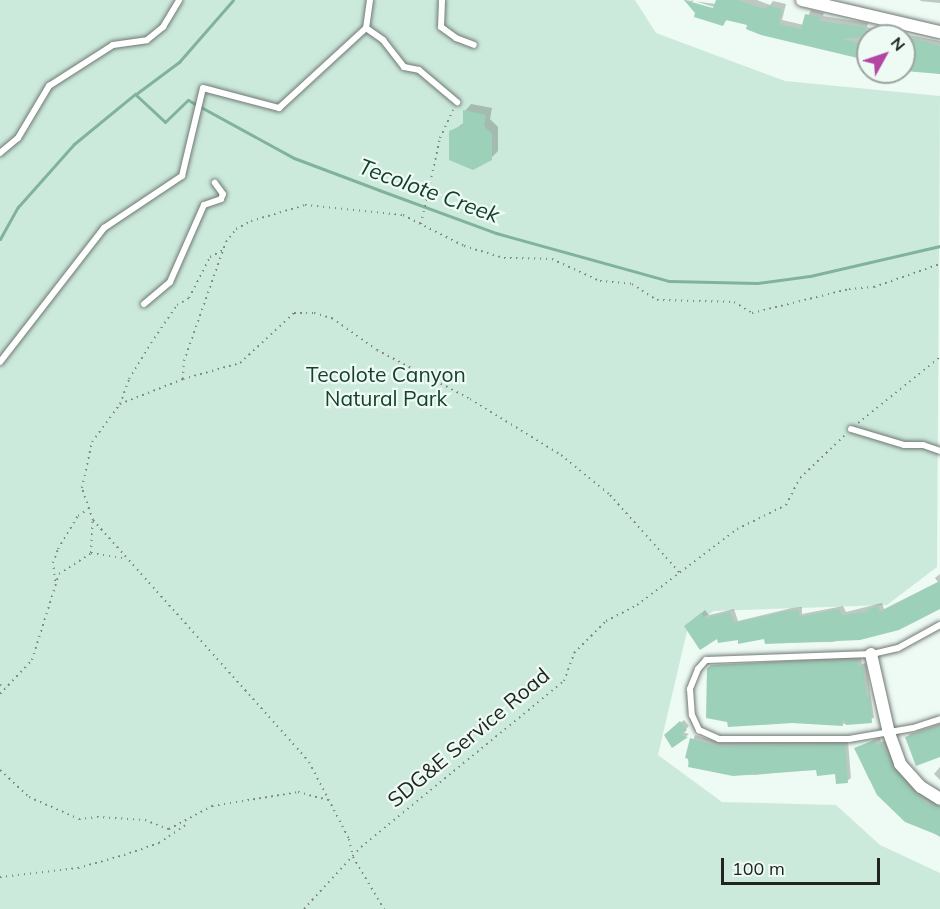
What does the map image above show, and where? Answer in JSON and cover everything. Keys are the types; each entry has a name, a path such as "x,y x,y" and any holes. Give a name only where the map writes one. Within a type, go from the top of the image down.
{"street":[{"path":"802,0 940,32"},
{"path":"871,654 889,733 900,764 921,787 940,799"}],"lane":[{"path":"0,153 18,138 49,86 113,45 147,40 163,27 179,0"},
{"path":"442,0 441,27 456,38 474,45"},
{"path":"0,362 104,228 182,176 203,88 279,108 366,28 372,1"},
{"path":"366,28 383,40 404,67 419,70 457,102"},
{"path":"144,304 170,282 204,204 221,199 223,194 215,183"},
{"path":"851,429 940,451"},
{"path":"940,626 898,648 871,654 706,660 698,669 690,688 692,715 699,730 719,738 849,739 889,733 940,719"}],"path":[{"path":"421,224 440,138 457,102"},
{"path":"183,379 184,362 223,250 236,229 276,212 305,205 403,215 464,246 504,258 552,259 600,281 632,284 657,300 734,302 752,313 849,289 874,287 940,264"},
{"path":"223,250 210,257 189,298 177,306 150,343 129,379 120,404 92,442 82,488 93,520 309,762 349,839 353,857 384,909"},
{"path":"120,404 183,379 240,363 294,314 314,313 332,318 377,350 470,399 561,455 610,495 680,573"},
{"name":"SDG&E Service Road","path":"304,909 353,857 564,681 574,652 606,621 636,605 736,529 786,505 800,478 851,429 940,357"},
{"path":"55,582 53,563 58,549 78,516 88,509"},
{"path":"91,553 93,520"},
{"path":"0,694 32,660 59,574 91,553 110,553 128,560"},
{"path":"0,685 6,687"},
{"path":"0,770 29,797 80,819 97,817 145,820 169,829 191,820"},
{"path":"0,877 78,868 124,855 159,843 212,806 298,792 328,801"}],"green space":[{"name":"Tecolote Canyon Natural Park","path":"0,0 635,0 656,33 785,81 940,96 937,567 887,605 714,611 688,627 658,755 722,802 836,805 880,845 940,873 940,909 0,909"}],"building":[{"path":"684,0 713,8 716,0 737,0 766,9 767,5 782,9 779,24 801,29 805,14 820,17 819,21 856,26 856,38 842,39 856,42 856,58 761,35 746,29 747,25 726,20 723,26 694,17 695,13"},
{"path":"916,39 940,46 940,74 916,72"},
{"path":"463,110 486,115 484,126 492,134 492,160 473,170 449,160 449,131 463,125"},
{"path":"940,581 940,609 899,630 860,640 765,644 764,639 738,644 738,640 718,643 717,639 700,650 684,626 701,613 705,618 730,612 734,623 799,610 799,617 839,609 842,615 868,612 867,609 878,606 880,612"},
{"path":"858,660 859,666 863,666 867,697 870,697 872,723 846,725 842,717 843,726 792,723 728,727 727,722 706,718 707,668 713,665"},
{"path":"680,721 687,730 681,735 688,737 672,748 664,735"},
{"path":"940,726 940,757 916,766 905,737"},
{"path":"690,738 717,746 845,744 848,783 836,784 835,774 817,776 816,770 733,776 688,767 689,759 685,758"},
{"path":"875,740 877,745 882,743 894,769 915,793 930,806 928,801 940,807 940,836 905,822 877,795 854,748"}],"waterway":[{"path":"136,94 179,62 233,0"},
{"name":"Tecolote Creek","path":"0,239 18,207 74,144 135,94 165,122 188,100 294,158 379,190 496,233 669,281 757,283 810,276 940,246"}]}
